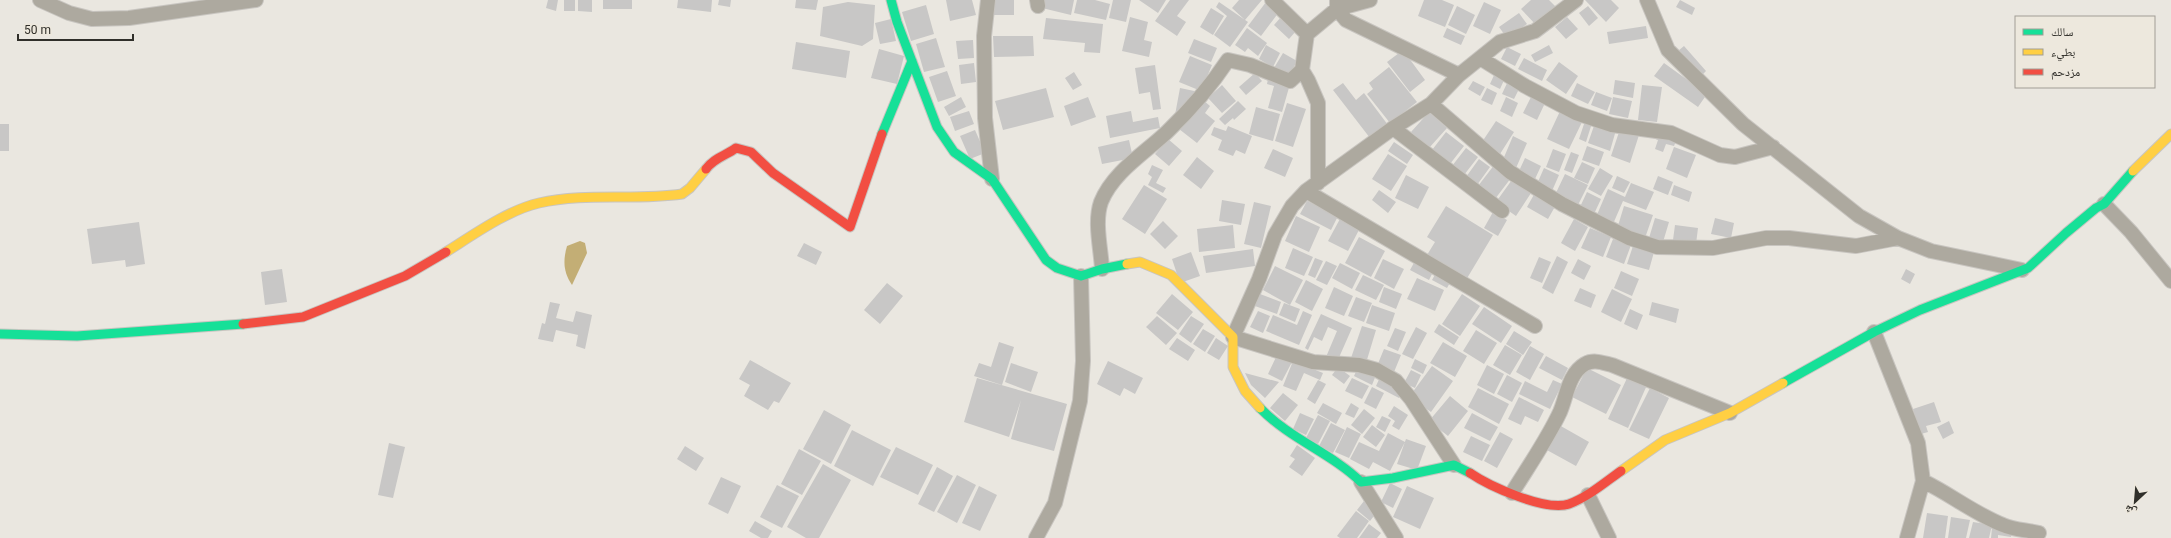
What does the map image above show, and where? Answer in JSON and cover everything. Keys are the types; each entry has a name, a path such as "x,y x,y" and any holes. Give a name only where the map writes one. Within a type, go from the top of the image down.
{"street":[{"path":"40,0 69,13 99,19 129,18 256,0"},
{"path":"891,0 937,127 954,152 992,179 1046,260 1057,268 1082,276 1102,269 1140,262 1171,275 1214,320 1233,337 1313,362 1359,365 1377,370 1396,381 1411,399 1454,465 1486,484 1540,504 1567,504 1588,495 1665,440 1730,413 1874,332 1920,310 2023,270 2040,259 2066,233 2104,204 2143,159 2171,134"},
{"path":"988,0 984,36 985,110 992,179"},
{"path":"1272,0 1307,34"},
{"path":"1312,187 1318,103 1302,70 1307,34 1337,5 1370,0"},
{"path":"1396,538 1361,482 1352,472 1307,446 1258,408 1243,391 1232,366 1233,337 1260,279 1275,235 1292,206 1312,187 1393,128 1431,104 1459,75 1500,42 1535,31 1576,0"},
{"path":"1647,0 1668,50 1743,124 1859,216 1898,238 1931,251 2023,270"},
{"path":"1337,5 1346,20 1459,75"},
{"path":"1480,58 1525,86 1576,113 1612,124 1671,134 1720,155 1735,157 1772,147"},
{"path":"1102,269 1098,218 1101,202 1114,182 1141,154 1166,133 1209,89 1228,60 1250,65 1260,71 1290,81 1302,70"},
{"path":"0,334 77,336 120,334 255,323 303,317 405,276 429,263 493,222 538,203 569,198 668,196 682,194 690,188 714,159 723,157 736,148 751,152 773,173 850,227 878,144 912,61"},
{"path":"1431,104 1510,172 1562,204 1622,235 1657,248 1713,248 1766,238 1789,238 1856,246 1898,238"},
{"path":"1393,128 1502,211"},
{"path":"1312,187 1534,326"},
{"path":"2104,204 2131,232 2171,281"},
{"path":"1036,538 1055,503 1080,401 1083,360 1082,276"},
{"path":"1874,332 1918,444 1923,481 1907,538"},
{"path":"1512,493 1560,411 1566,390 1584,364 1593,361 1612,365 1730,413"},
{"path":"1361,482 1393,478 1454,465"},
{"path":"1923,481 1943,491 1982,516 2005,526 2039,533"},
{"path":"1588,495 1609,538"}],"shaded area":[{"path":"580,241 585,243 587,253 572,285 565,271 564,261 567,246"}],"building":[{"path":"548,0 558,0 556,11 546,8"},
{"path":"564,0 575,0 575,11 564,11"},
{"path":"578,0 592,0 592,12 578,11"},
{"path":"603,0 632,0 632,9 603,9"},
{"path":"678,0 712,0 711,12 677,8"},
{"path":"719,0 731,0 730,7 718,5"},
{"path":"796,0 818,0 816,10 795,8"},
{"path":"946,0 972,0 976,15 950,21"},
{"path":"994,0 1014,0 1014,15 994,15"},
{"path":"1044,0 1074,0 1071,15 1042,8"},
{"path":"1077,0 1095,0 1110,4 1106,20 1074,13"},
{"path":"1113,0 1131,0 1126,22 1109,18"},
{"path":"1139,0 1166,0 1158,13"},
{"path":"1170,0 1189,0 1177,16 1186,22 1177,36 1155,21"},
{"path":"1239,0 1262,0 1245,20 1232,8"},
{"path":"1424,0 1442,0 1454,5 1445,27 1418,16"},
{"path":"1531,0 1549,0 1557,8 1537,26 1521,9"},
{"path":"1585,0 1611,0 1619,8 1606,22"},
{"path":"1680,0 1695,8 1692,15 1676,7"},
{"path":"848,2 875,5 873,39 862,46 820,36 823,7"},
{"path":"1219,2 1248,22 1230,47 1214,35 1227,16 1216,7"},
{"path":"1266,2 1279,12 1261,36 1248,26"},
{"path":"1484,2 1501,10 1490,34 1473,26"},
{"path":"926,5 934,34 911,41 902,12"},
{"path":"1457,6 1475,15 1466,34 1448,25"},
{"path":"1588,6 1598,18 1589,26 1579,13"},
{"path":"1211,8 1224,16 1213,35 1200,27"},
{"path":"1519,13 1527,24 1507,38 1499,27"},
{"path":"1130,17 1148,22 1144,40 1152,42 1149,57 1122,51"},
{"path":"1281,17 1296,31 1289,39 1274,25"},
{"path":"1567,17 1578,29 1566,39 1555,27"},
{"path":"1046,18 1103,24 1100,53 1084,52 1085,43 1043,39"},
{"path":"891,19 896,41 880,44 875,23"},
{"path":"1646,26 1648,38 1609,44 1607,32"},
{"path":"1247,28 1267,43 1258,56 1248,48 1245,52 1235,45"},
{"path":"1447,28 1465,36 1461,45 1443,37"},
{"path":"993,36 1033,36 1034,56 994,57"},
{"path":"936,38 945,67 924,72 916,44"},
{"path":"1194,39 1217,48 1211,62 1188,53"},
{"path":"973,40 974,58 958,59 956,41"},
{"path":"796,42 850,51 846,78 792,69"},
{"path":"1266,45 1280,53 1273,67 1259,59"},
{"path":"1549,45 1553,53 1535,62 1531,55"},
{"path":"1684,46 1706,71 1700,77 1678,51"},
{"path":"1507,47 1521,54 1515,66 1501,59"},
{"path":"879,49 904,56 897,84 871,78"},
{"path":"1403,50 1425,80 1410,92 1387,62"},
{"path":"1283,53 1297,61 1289,76 1274,68"},
{"path":"1190,56 1212,65 1201,91 1179,82"},
{"path":"1524,58 1547,70 1542,81 1518,69"},
{"path":"1559,62 1578,76 1566,94 1546,80"},
{"path":"974,63 976,82 961,84 959,65"},
{"path":"1664,63 1707,94 1698,107 1654,76"},
{"path":"1155,65 1161,109 1153,110 1150,92 1139,94 1135,68"},
{"path":"1389,67 1417,102 1390,123 1367,94 1373,89 1369,83"},
{"path":"947,71 956,96 938,102 929,77"},
{"path":"1074,72 1082,85 1073,90 1065,78"},
{"path":"1255,73 1262,81 1246,95 1239,87"},
{"path":"1495,73 1505,78 1500,89 1490,84"},
{"path":"1268,79 1290,84 1282,112 1268,108 1274,86 1267,84"},
{"path":"1615,80 1635,83 1633,98 1613,94"},
{"path":"1473,81 1485,87 1480,96 1468,89"},
{"path":"1508,81 1520,87 1514,99 1502,94"},
{"path":"1343,83 1356,100 1364,93 1388,125 1370,138 1333,90"},
{"path":"1577,83 1595,92 1588,104 1571,96"},
{"path":"1222,85 1236,101 1222,113 1208,98"},
{"path":"1642,85 1662,87 1657,122 1638,120"},
{"path":"1046,88 1054,117 1003,130 995,101"},
{"path":"1180,88 1199,92 1175,115"},
{"path":"1487,88 1497,93 1492,105 1481,100"},
{"path":"1596,92 1612,98 1607,111 1591,105"},
{"path":"961,97 966,107 949,116 944,107"},
{"path":"1088,97 1096,117 1071,126 1064,106"},
{"path":"1506,97 1518,103 1512,117 1500,111"},
{"path":"1531,97 1545,103 1537,120 1523,113"},
{"path":"1613,97 1632,101 1628,118 1609,114"},
{"path":"1203,100 1210,106 1205,113 1215,121 1197,143 1179,129"},
{"path":"1238,101 1246,109 1234,120 1233,118 1225,125 1219,119"},
{"path":"1287,103 1306,109 1293,147 1275,141"},
{"path":"1256,107 1280,114 1273,141 1249,134"},
{"path":"1561,109 1583,120 1569,149 1547,139"},
{"path":"969,111 974,124 955,131 950,117"},
{"path":"1131,111 1133,122 1158,117 1160,128 1110,138 1106,116"},
{"path":"1429,112 1447,128 1429,148 1411,132"},
{"path":"1496,121 1514,132 1500,154 1482,142"},
{"path":"1585,121 1592,123 1586,142 1579,139"},
{"path":"1595,123 1616,130 1610,151 1588,143"},
{"path":"0,124 9,124 9,151 0,151"},
{"path":"1228,126 1252,136 1245,154 1236,150 1233,156 1218,150 1222,140 1211,135 1214,127 1226,131"},
{"path":"1620,129 1639,135 1630,163 1611,156"},
{"path":"975,130 985,153 970,159 960,136"},
{"path":"1446,132 1464,146 1450,164 1432,150"},
{"path":"1513,136 1527,143 1516,168 1502,162"},
{"path":"1648,136 1676,141 1674,146 1666,144 1663,152 1655,149 1658,140"},
{"path":"1168,139 1182,151 1169,166 1155,154"},
{"path":"1129,140 1133,158 1102,164 1098,147"},
{"path":"1394,142 1413,155 1407,164 1388,151"},
{"path":"1587,146 1604,152 1599,166 1582,160"},
{"path":"1674,147 1696,155 1687,178 1666,169"},
{"path":"1466,148 1478,157 1464,175 1452,166"},
{"path":"1273,149 1293,158 1285,177 1264,168"},
{"path":"1553,149 1566,154 1559,172 1546,167"},
{"path":"1571,152 1579,155 1572,173 1564,170"},
{"path":"1388,154 1407,166 1391,191 1372,179"},
{"path":"1197,157 1214,171 1201,189 1183,175"},
{"path":"1525,158 1541,166 1535,179 1519,171"},
{"path":"1479,159 1490,167 1477,185 1466,177"},
{"path":"1582,162 1595,168 1588,184 1574,178"},
{"path":"1495,164 1511,178 1495,199 1478,186"},
{"path":"1152,165 1163,170 1156,183 1166,188 1163,193 1148,185 1152,177 1148,174"},
{"path":"1544,168 1559,175 1552,191 1537,184"},
{"path":"1600,168 1613,176 1601,196 1588,189"},
{"path":"1565,174 1588,185 1577,207 1554,197"},
{"path":"1406,175 1429,187 1418,209 1395,198"},
{"path":"1617,176 1630,182 1624,193 1612,188"},
{"path":"1658,176 1673,182 1668,195 1653,189"},
{"path":"1514,177 1533,190 1516,216 1496,202"},
{"path":"1631,183 1654,192 1646,210 1623,201 1613,224 1596,217 1608,189 1625,197"},
{"path":"1144,185 1167,199 1145,234 1122,219"},
{"path":"1674,185 1692,192 1689,202 1671,195"},
{"path":"1379,190 1396,202 1388,213 1372,200"},
{"path":"1536,191 1557,203 1548,219 1527,207"},
{"path":"1587,192 1601,199 1594,214 1580,207"},
{"path":"1222,200 1245,204 1241,225 1219,221"},
{"path":"1307,201 1338,216 1331,230 1300,214"},
{"path":"1254,202 1271,206 1261,248 1244,244"},
{"path":"1446,206 1493,235 1466,280 1427,255 1435,242 1427,237"},
{"path":"1624,206 1653,215 1645,238 1617,229"},
{"path":"1493,212 1507,220 1498,236 1484,228"},
{"path":"1296,216 1320,227 1309,252 1285,241"},
{"path":"1341,217 1360,228 1348,251 1328,241"},
{"path":"1655,218 1669,222 1663,242 1649,238"},
{"path":"1715,218 1734,223 1731,238 1711,234"},
{"path":"1574,219 1588,227 1575,251 1561,243"},
{"path":"1163,221 1178,236 1165,249 1150,234"},
{"path":"139,222 145,264 126,267 125,260 92,264 87,229"},
{"path":"1233,225 1235,248 1199,252 1197,229"},
{"path":"1675,225 1698,228 1696,244 1673,240"},
{"path":"1590,228 1611,237 1603,257 1581,248"},
{"path":"1359,237 1385,251 1371,277 1345,263"},
{"path":"1613,239 1631,245 1624,264 1606,257"},
{"path":"804,243 822,252 816,265 797,256"},
{"path":"1633,246 1654,252 1649,270 1627,264"},
{"path":"1293,248 1313,257 1304,276 1285,268"},
{"path":"1253,249 1255,266 1206,273 1203,256"},
{"path":"1191,252 1200,276 1180,283 1172,259"},
{"path":"1557,256 1568,262 1553,294 1542,288"},
{"path":"1539,257 1551,262 1542,283 1530,278"},
{"path":"1315,258 1323,261 1315,278 1308,275"},
{"path":"1383,259 1404,269 1394,289 1374,278"},
{"path":"1578,259 1591,266 1584,280 1571,273"},
{"path":"1326,261 1337,266 1327,285 1316,280"},
{"path":"1415,261 1434,270 1429,280 1410,270"},
{"path":"1340,263 1360,273 1352,289 1332,278"},
{"path":"1275,266 1303,280 1290,305 1263,290"},
{"path":"282,269 287,302 265,305 261,272"},
{"path":"1906,269 1915,274 1910,284 1901,279"},
{"path":"1437,271 1452,279 1447,288 1432,280"},
{"path":"1621,271 1639,279 1632,296 1614,288"},
{"path":"1363,275 1384,285 1376,300 1355,290"},
{"path":"1417,278 1444,290 1435,311 1407,299"},
{"path":"1306,280 1323,289 1312,311 1295,302"},
{"path":"887,283 903,296 880,324 864,310"},
{"path":"1334,287 1353,296 1344,316 1325,308"},
{"path":"1384,287 1402,294 1396,309 1379,302"},
{"path":"1580,288 1596,295 1591,308 1574,301"},
{"path":"1612,289 1632,299 1621,322 1601,312"},
{"path":"1172,294 1193,312 1178,330 1156,313"},
{"path":"1260,294 1281,302 1277,314 1255,306"},
{"path":"1462,294 1480,306 1460,336 1442,324"},
{"path":"1356,297 1372,303 1364,322 1348,316"},
{"path":"550,302 560,304 556,318 573,322 576,311 592,315 585,349 576,346 578,335 556,330 553,342 538,339 542,323 545,324"},
{"path":"1652,302 1679,309 1676,323 1649,315"},
{"path":"1284,303 1300,309 1295,322 1279,315"},
{"path":"1372,305 1395,313 1389,331 1366,323"},
{"path":"1484,307 1512,326 1501,343 1472,324"},
{"path":"1630,309 1643,315 1637,330 1624,324"},
{"path":"1258,311 1270,316 1263,333 1250,327"},
{"path":"1303,311 1312,315 1299,345 1266,331 1273,315 1297,325"},
{"path":"1321,314 1352,328 1337,362 1326,357 1337,331 1328,327 1322,341 1314,337 1308,350 1305,348"},
{"path":"1157,316 1177,333 1166,345 1146,327"},
{"path":"1191,316 1204,324 1191,343 1179,334"},
{"path":"1439,324 1459,337 1454,345 1434,332"},
{"path":"1362,326 1376,330 1366,363 1351,358"},
{"path":"1416,327 1427,333 1413,359 1402,354"},
{"path":"1395,328 1406,332 1398,351 1387,346"},
{"path":"1203,329 1215,336 1205,352 1193,344"},
{"path":"1476,330 1497,343 1484,364 1463,351"},
{"path":"1514,331 1532,342 1523,355 1506,344"},
{"path":"1177,338 1195,350 1188,361 1169,349"},
{"path":"1216,338 1228,346 1219,360 1207,353"},
{"path":"999,342 1014,347 1002,385 974,376 979,363 991,367"},
{"path":"1443,342 1467,356 1455,377 1430,363"},
{"path":"1505,345 1522,355 1510,375 1493,365"},
{"path":"1530,346 1544,354 1530,380 1516,372"},
{"path":"1384,349 1401,355 1394,372 1377,366"},
{"path":"1277,355 1292,362 1282,381 1268,374"},
{"path":"1546,356 1568,368 1562,380 1539,368"},
{"path":"1415,359 1427,365 1423,374 1411,368"},
{"path":"750,360 791,383 779,403 774,401 768,410 744,396 750,385 739,379"},
{"path":"1108,361 1143,378 1135,394 1124,388 1120,396 1097,384"},
{"path":"1293,361 1323,373 1320,380 1304,373 1296,391 1283,386"},
{"path":"1011,363 1038,372 1031,392 1005,382"},
{"path":"1487,365 1504,374 1494,394 1477,385"},
{"path":"1432,366 1453,381 1431,412 1409,397"},
{"path":"1338,367 1350,376 1344,384 1332,375"},
{"path":"1358,367 1376,375 1372,385 1354,376"},
{"path":"1587,368 1621,385 1606,414 1572,397"},
{"path":"1411,370 1421,375 1415,388 1404,383"},
{"path":"1245,373 1279,382 1265,398 1251,385"},
{"path":"1381,375 1402,392 1399,398 1376,386"},
{"path":"1507,375 1522,383 1512,402 1497,394"},
{"path":"1628,376 1647,385 1628,428 1608,419"},
{"path":"977,378 1067,404 1054,451 1011,439 1021,400 1009,437 964,422"},
{"path":"1352,378 1369,386 1362,399 1345,391"},
{"path":"1318,380 1326,384 1315,404 1307,399"},
{"path":"1553,380 1562,384 1550,409 1519,394 1525,381 1547,392"},
{"path":"1372,387 1384,393 1376,409 1364,403"},
{"path":"1478,388 1509,404 1499,424 1468,407"},
{"path":"1650,388 1669,398 1649,439 1629,430"},
{"path":"1283,393 1298,405 1285,421 1270,408"},
{"path":"1450,396 1468,411 1448,436 1429,421"},
{"path":"1519,397 1544,410 1538,422 1525,416 1521,425 1508,419"},
{"path":"1934,402 1941,422 1926,426 1928,432 1921,434 1913,409"},
{"path":"1323,403 1342,413 1336,424 1317,413"},
{"path":"1351,403 1359,408 1354,418 1345,414"},
{"path":"1394,406 1408,415 1399,430 1392,426 1395,421 1388,416"},
{"path":"1364,409 1375,418 1362,434 1351,425"},
{"path":"824,410 851,425 831,464 803,449"},
{"path":"1300,413 1314,419 1306,435 1293,429"},
{"path":"1472,413 1498,427 1490,441 1464,428"},
{"path":"1318,415 1330,421 1318,444 1306,438"},
{"path":"1382,416 1391,420 1385,432 1376,427"},
{"path":"1949,421 1954,433 1943,439 1937,427"},
{"path":"1331,423 1345,430 1333,453 1319,446"},
{"path":"1372,425 1385,435 1376,447 1363,437"},
{"path":"1559,425 1589,442 1576,466 1545,449"},
{"path":"1347,427 1361,434 1349,458 1335,452"},
{"path":"852,430 891,450 873,486 834,466"},
{"path":"1500,432 1513,439 1497,468 1484,461"},
{"path":"1388,433 1405,442 1390,471 1373,462 1369,469 1350,459 1359,442 1379,451"},
{"path":"1471,436 1490,445 1482,461 1463,452"},
{"path":"1406,439 1426,446 1417,470 1397,464"},
{"path":"389,443 405,447 393,498 378,495"},
{"path":"1297,445 1315,458 1302,476 1289,467 1295,459 1290,456"},
{"path":"685,446 704,458 696,471 677,459"},
{"path":"896,447 933,465 918,495 880,477"},
{"path":"799,449 821,461 802,495 781,484"},
{"path":"823,464 851,480 819,538 806,538 787,527"},
{"path":"937,467 953,476 934,512 918,504"},
{"path":"957,475 976,485 957,523 937,512"},
{"path":"721,477 741,486 728,514 708,504"},
{"path":"1390,483 1402,489 1393,508 1381,502"},
{"path":"777,485 799,496 782,528 760,517"},
{"path":"979,486 997,495 980,531 962,523"},
{"path":"1407,486 1434,498 1420,529 1393,517"},
{"path":"1364,501 1377,512 1370,521 1357,510"},
{"path":"1356,511 1369,521 1357,538 1340,538 1337,536"},
{"path":"1927,513 1948,516 1945,538 1923,538"},
{"path":"1951,517 1970,520 1966,538 1948,538"},
{"path":"755,521 772,531 768,538 761,538 749,531"},
{"path":"1973,522 1992,525 1989,538 1969,538"},
{"path":"1369,524 1381,533 1377,538 1359,538"},
{"path":"1992,528 2012,530 2011,537 1998,535 1998,538 1991,538"}],"traffic: fast":[{"path":"891,0 897,22 937,127 954,152 992,179 1046,260 1057,268 1081,276 1102,269 1127,264"},
{"path":"882,134 912,61"},
{"path":"1783,383 1874,332 1920,310 2028,268 2066,233 2096,208 2104,204 2133,171"},
{"path":"0,334 77,336 243,324"},
{"path":"1260,408 1284,429 1337,463 1361,482 1393,478 1454,465 1470,473"}],"traffic: slow":[{"path":"2133,171 2171,134"},
{"path":"446,252 503,217 527,206 575,198 646,197 682,194 690,188 706,169"},
{"path":"1127,264 1140,262 1171,275 1233,337 1233,367 1245,391 1260,408"},
{"path":"1621,471 1665,440 1730,413 1783,383"}],"traffic: jam":[{"path":"706,169 716,160 736,148 751,152 773,173 850,227 882,134"},
{"path":"243,324 303,317 405,276 446,252"},
{"path":"1470,473 1504,491 1533,501 1559,505 1569,504 1583,498 1621,471"}]}
